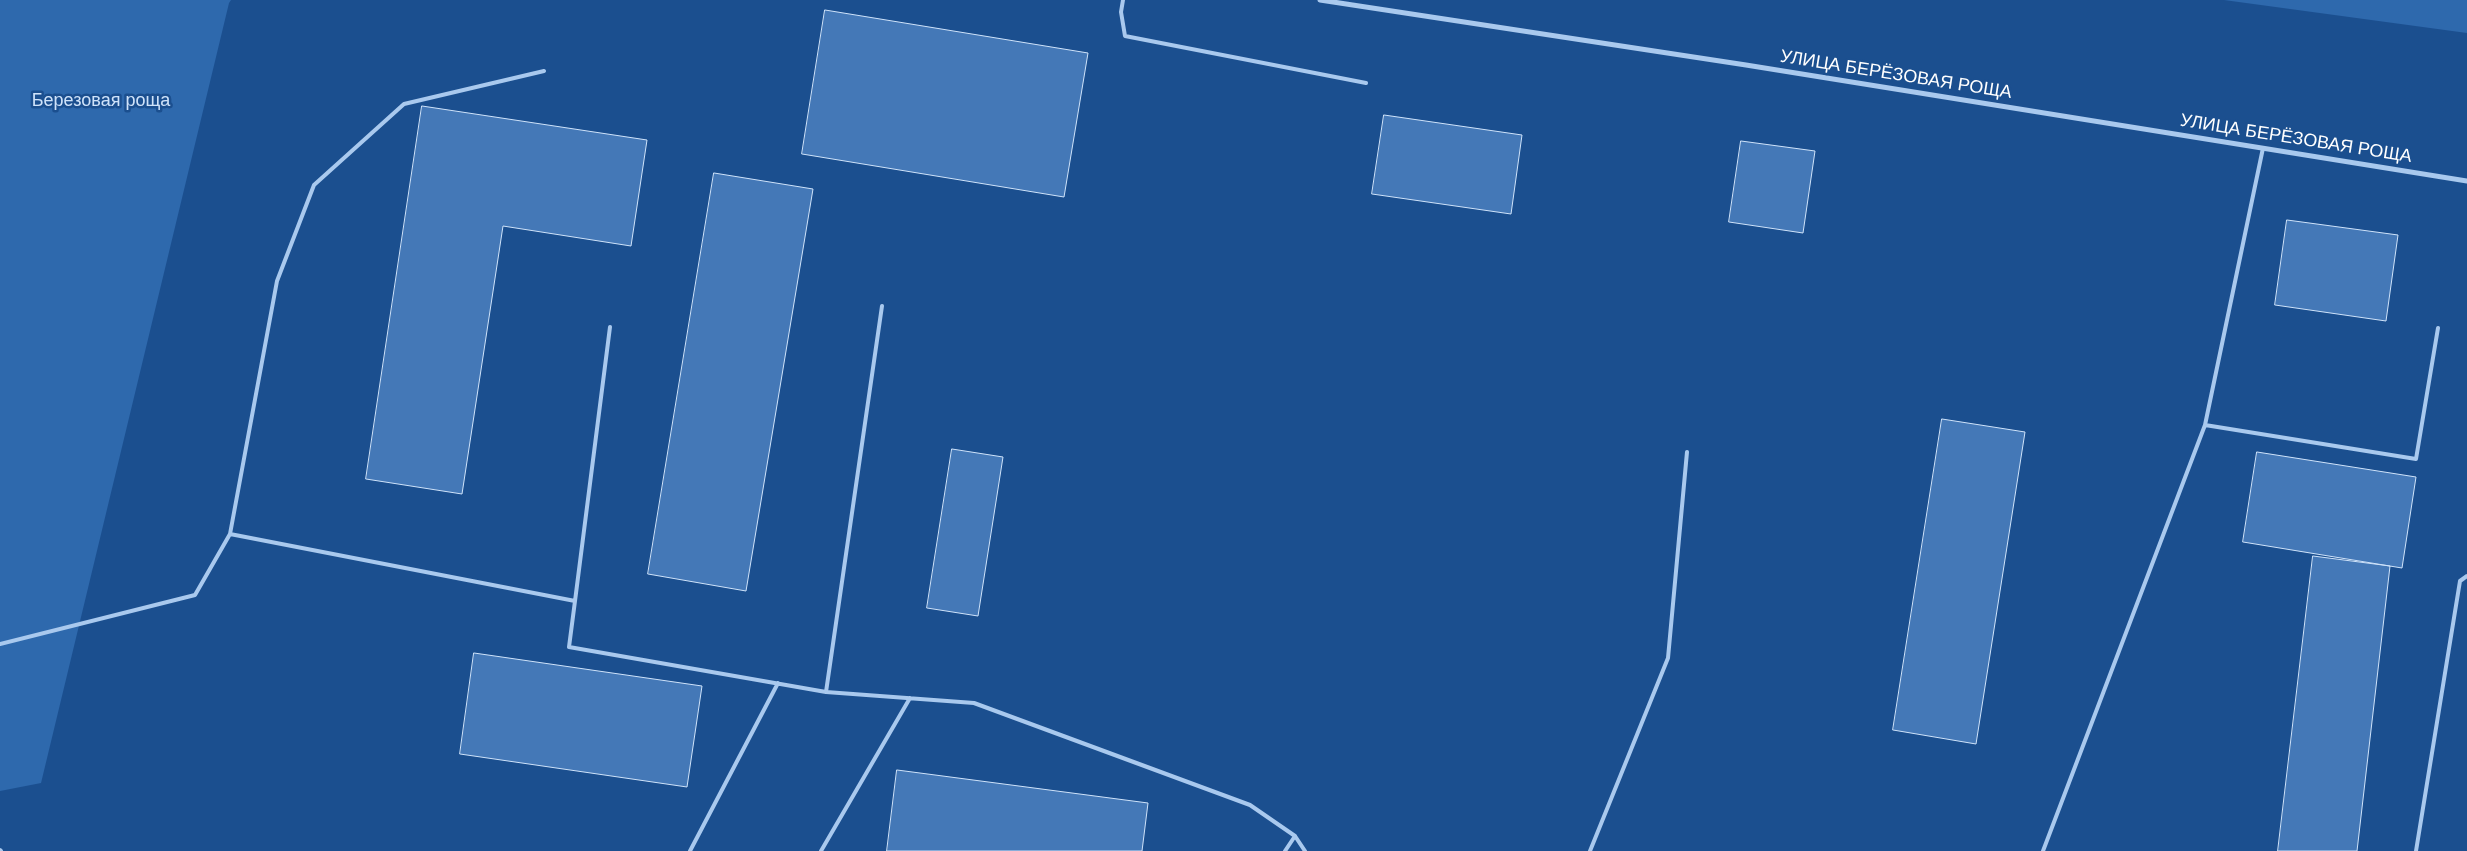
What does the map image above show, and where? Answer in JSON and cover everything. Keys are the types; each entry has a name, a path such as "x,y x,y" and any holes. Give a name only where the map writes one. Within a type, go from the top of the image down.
{"street":[{"name":"УЛИЦА БЕРЁЗОВАЯ РОЩА","path":"1320,0 1746,65 2467,181"}],"lane":[{"path":"1123,0 1121,12 1125,36 1366,83"},
{"path":"0,644 194,594 230,534 278,281 314,185 404,104 544,71"},
{"path":"2043,851 2205,425 2263,148"},
{"path":"826,692 882,306"},
{"path":"610,327 569,647 826,692 974,703 1250,805 1295,836 1305,851"},
{"path":"2205,425 2416,459 2438,328"},
{"path":"1590,851 1668,658 1687,452"},
{"path":"230,534 576,601"},
{"path":"2416,851 2460,581 2467,576"},
{"path":"690,851 778,683"},
{"path":"820,851 910,698"},
{"path":"1285,851 1295,836"}],"green space":[{"name":"Березовая роща","path":"0,0 231,0 41,783 0,791"},
{"path":"2224,0 2467,0 2467,33"}],"building":[{"path":"825,10 1088,53 1064,197 802,154"},
{"path":"422,106 647,140 631,246 503,226 462,494 366,479"},
{"path":"1384,115 1522,135 1511,214 1372,194"},
{"path":"1741,141 1815,151 1803,233 1729,222"},
{"path":"714,173 813,189 746,591 648,574"},
{"path":"2287,220 2398,235 2386,321 2275,305"},
{"path":"1942,419 2025,432 1976,744 1893,730"},
{"path":"952,449 1003,457 978,616 927,608"},
{"path":"2257,452 2416,477 2402,568 2243,542"},
{"path":"2313,556 2390,566 2357,851 2278,851"},
{"path":"474,653 702,686 687,787 460,754"},
{"path":"897,770 1148,803 1142,851 887,851"}]}
